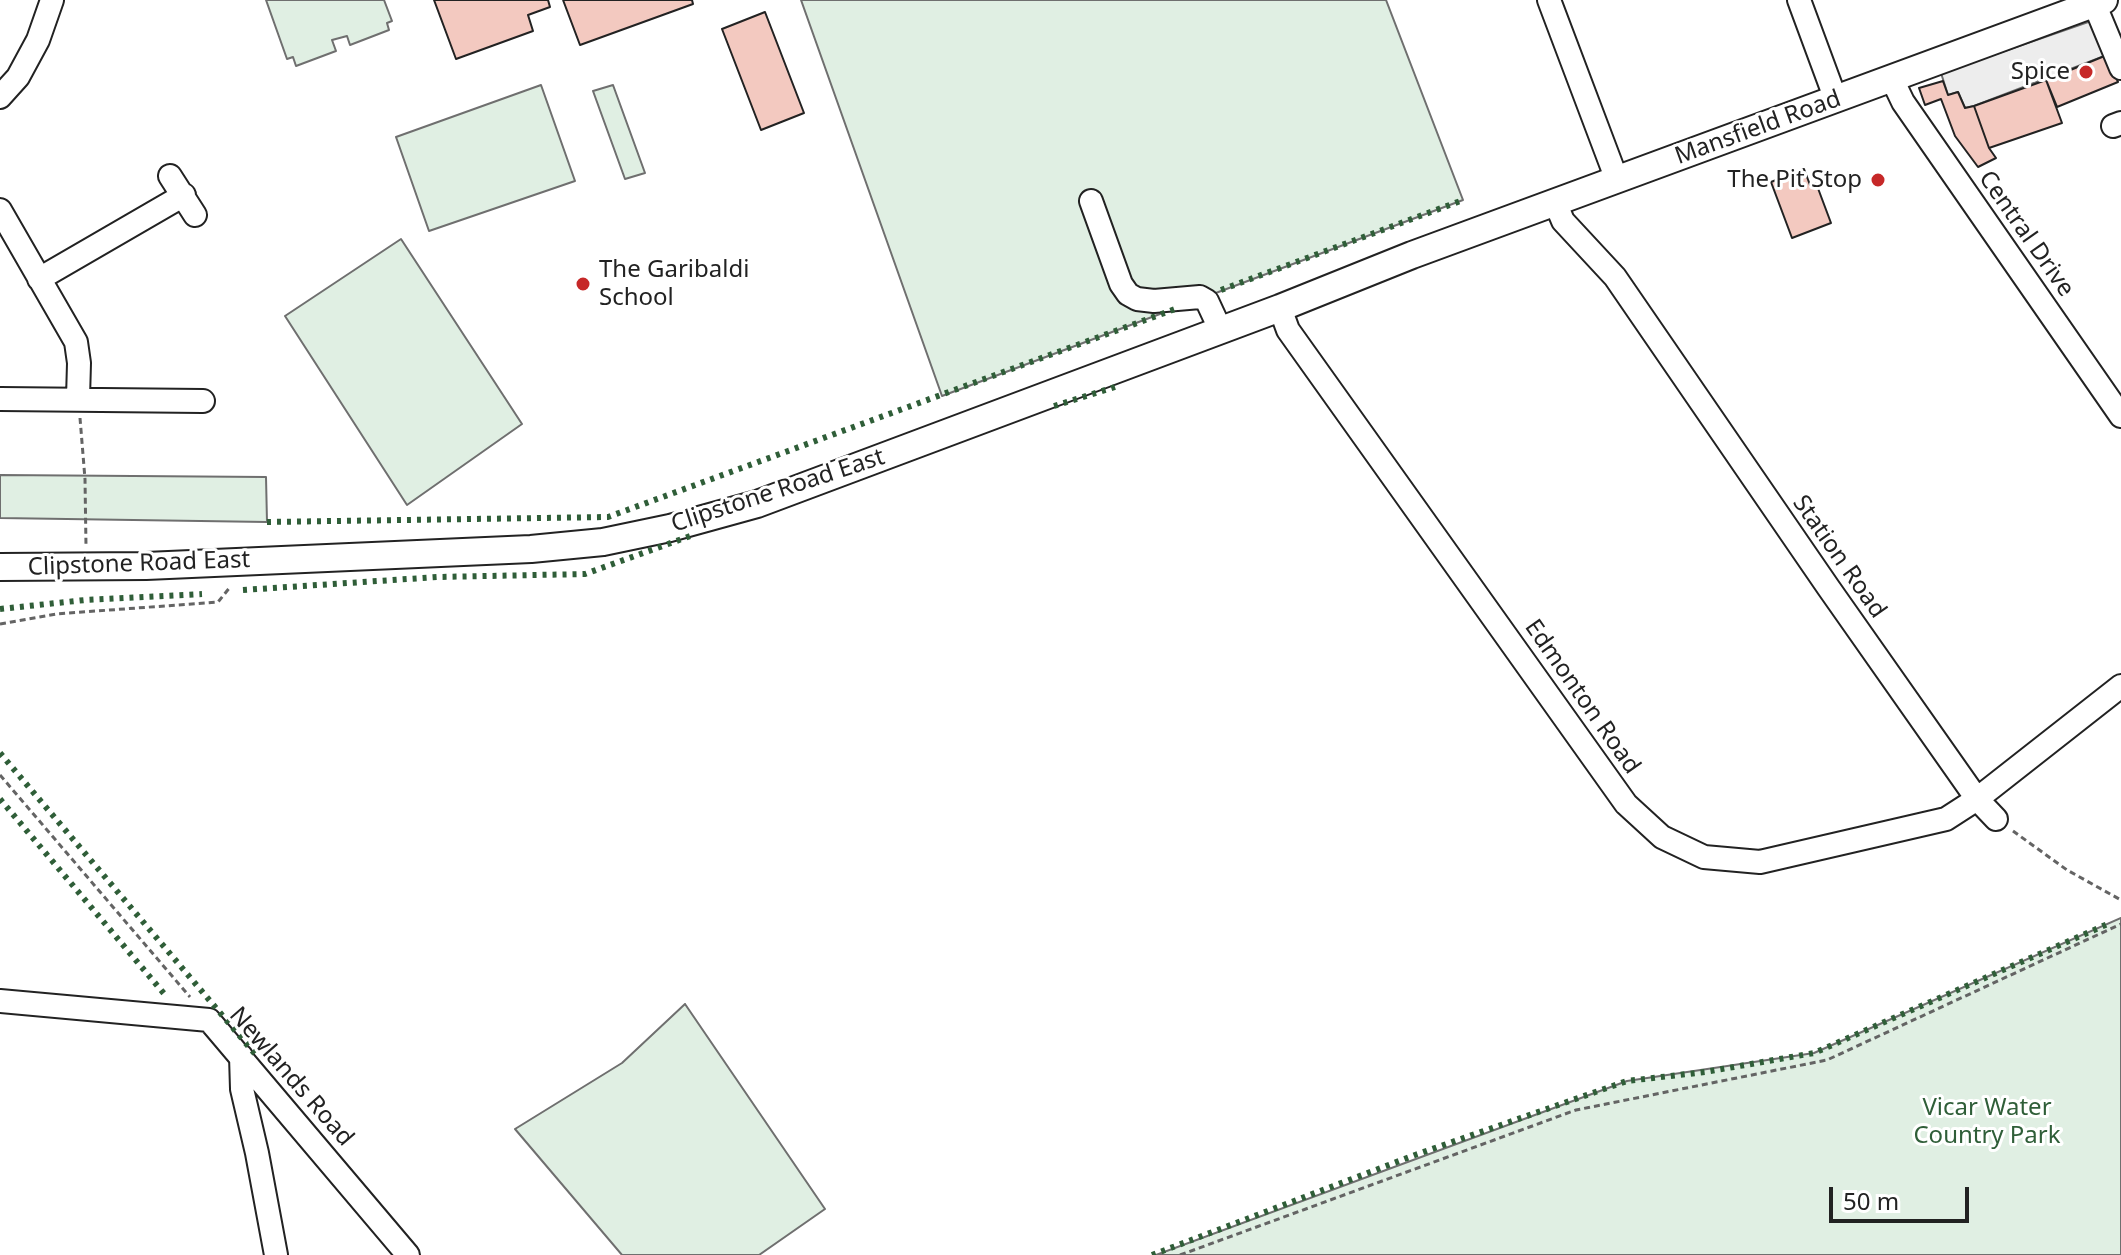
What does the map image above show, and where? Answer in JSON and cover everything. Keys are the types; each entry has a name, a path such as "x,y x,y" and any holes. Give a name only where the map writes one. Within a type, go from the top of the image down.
{"main road":[{"name":"Mansfield Road","path":"1412,255 2099,2"},
{"name":"Clipstone Road East","path":"5,568 531,549 603,542 670,528 757,504 1280,308 1412,255"}],"street":[{"path":"0,97 18,77 38,40 52,0"},
{"path":"1549,0 1617,180"},
{"path":"1799,0 1836,100"},
{"path":"2099,2 2121,68"},
{"name":"Central Drive","path":"1892,79 1903,102 2121,416"},
{"path":"39,279 189,205 170,176"},
{"path":"1091,201 1121,284 1128,294 1137,299 1154,301 1200,297 1207,301 1220,329"},
{"name":"Station Road","path":"1555,202 1563,221 1615,277 1977,799 1996,819"},
{"path":"0,210 76,342 78,398"},
{"name":"Edmonton Road","path":"1280,308 1288,330 1626,804 1662,837 1704,857 1760,862 1946,819 1977,799"},
{"path":"0,399 203,401"},
{"path":"1977,799 2121,686"},
{"name":"Newlands Road","path":"0,1001 209,1020 408,1255"},
{"path":"241,1056 242,1089 276,1255"}],"path":[{"path":"78,398 85,479 87,566"},
{"path":"0,624 100,610 218,602 250,561"},
{"path":"0,775 209,1020"},
{"path":"1996,819 2067,870 2121,900"},
{"path":"1180,1255 1576,1110 1827,1060 2121,924"}],"green space":[{"path":"266,0 384,0 392,21 387,23 389,30 350,45 347,36 332,40 336,51 296,66 293,57 287,59"},
{"path":"801,0 1386,0 1463,200 942,396"},
{"path":"541,85 575,181 429,231 396,137"},
{"path":"613,85 645,173 625,179 593,91"},
{"path":"401,239 522,424 407,505 285,316"},
{"path":"0,475 266,477 267,522 0,518"},
{"name":"Vicar Water Country Park","path":"2121,918 2121,1255 1156,1255 1627,1081 1814,1053"},
{"path":"685,1004 825,1209 759,1255 622,1255 515,1129 622,1063"}],"shaded area":[{"path":"2094,20 2107,55 1974,106 1965,108 1958,92 1948,95 1941,73"}],"building":[{"path":"434,0 548,0 550,7 528,15 533,31 456,59"},
{"path":"563,0 692,0 693,4 580,45"},
{"path":"765,12 804,113 761,130 722,29"},
{"path":"2107,55 2118,82 2057,107 2046,80"},
{"path":"2046,80 2062,123 1989,148 1974,106"},
{"path":"1943,81 1948,95 1958,92 1965,108 1974,106 1989,148 1996,158 1978,167 1955,136 1941,99 1925,105 1919,88"},
{"path":"1804,169 1810,185 1816,183 1831,223 1792,238 1771,182"}],"hedge":[{"path":"1221,290 1463,200"},
{"path":"267,522 608,517 1178,308"},
{"path":"1054,406 1115,387"},
{"path":"243,590 438,577 585,574 693,535"},
{"path":"0,609 85,600 202,594"},
{"path":"0,753 255,1054"},
{"path":"0,799 166,996"},
{"path":"1152,1255 1415,1155 1627,1081 1705,1072 1814,1053 2110,923"}],"place":[{"name":"Spice","path":"2086,72"},
{"name":"The Pit Stop","path":"1878,180"},
{"name":"The Garibaldi School","path":"583,284"}]}
